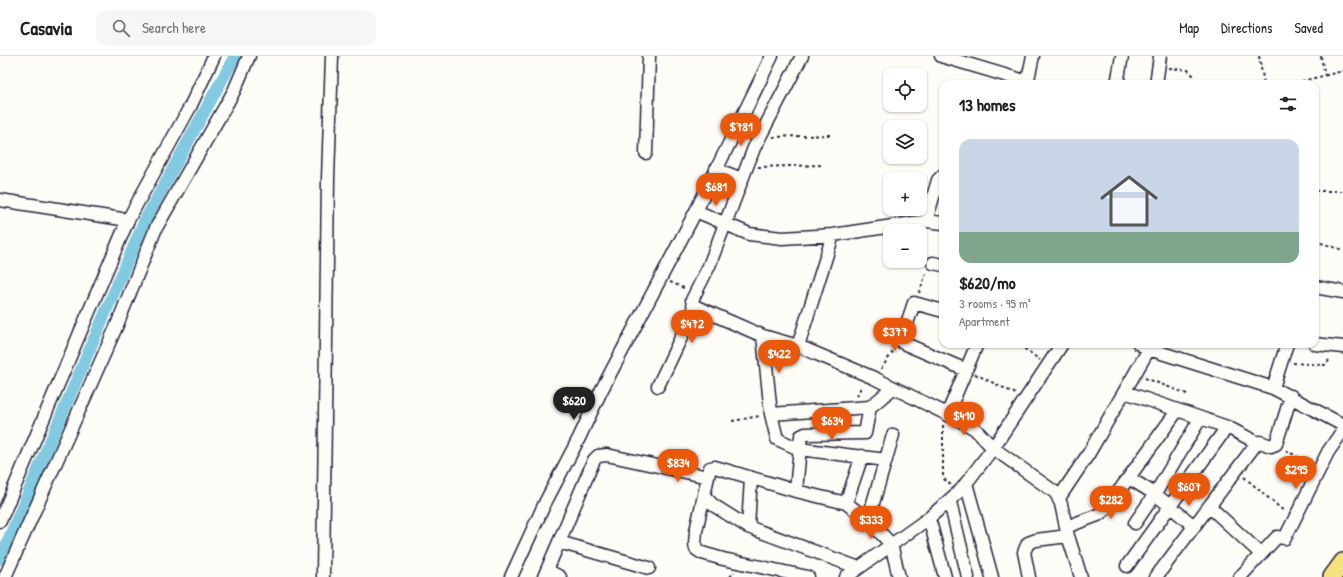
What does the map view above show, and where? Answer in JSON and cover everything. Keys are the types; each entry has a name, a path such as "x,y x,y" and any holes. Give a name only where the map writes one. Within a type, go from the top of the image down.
{"highway":[{"path":"1332,577 1343,562"}],"street":[{"path":"0,521 128,220 190,107 214,56"},
{"path":"5,577 114,331 156,228 234,91 248,56"},
{"path":"323,577 328,179 332,56"},
{"path":"646,153 649,56"},
{"path":"511,577 545,503 660,277 696,211 772,56"},
{"path":"658,386 687,325 694,306 692,300 694,294 709,266 759,137 802,56"},
{"path":"941,56 1018,80"},
{"path":"1029,80 1033,56"},
{"path":"1118,80 1122,56"},
{"path":"1157,80 1159,62"},
{"path":"716,169 744,174"},
{"path":"926,221 939,179"},
{"path":"0,200 128,220"},
{"path":"696,211 724,225 763,237 782,238 833,235 926,221 939,223"},
{"path":"798,346 833,235"},
{"path":"1319,288 1343,292"},
{"path":"939,310 917,302 914,304 901,340 903,343 966,370"},
{"path":"694,306 763,336 798,346 870,377 975,429 993,448 1049,488 1059,498 1067,532 1081,577"},
{"path":"763,336 771,414 777,439 800,449 886,460"},
{"path":"1319,344 1343,347"},
{"path":"945,414 975,348"},
{"path":"846,577 950,502 993,448 1024,398 1059,348"},
{"path":"1059,498 1089,453 1125,392 1134,374 1144,348"},
{"path":"1147,348 1273,388 1291,396 1343,425"},
{"path":"1273,388 1285,348"},
{"path":"771,414 870,407 893,388"},
{"path":"1125,392 1227,427 1258,443 1271,446 1276,444 1291,396"},
{"path":"796,492 801,436 805,434 865,433 870,407"},
{"path":"1029,577 1024,552 1028,543 1067,532 1106,509 1177,411"},
{"path":"1135,523 1155,494 1200,419"},
{"path":"1127,566 1227,427"},
{"path":"1240,577 1277,537 1285,538 1333,443 1343,430"},
{"path":"868,520 893,435"},
{"path":"1160,576 1194,526 1258,443"},
{"path":"560,577 545,573 594,460 598,456 607,455 708,477"},
{"path":"846,503 862,456"},
{"path":"808,577 723,559 702,553 696,549 696,531 710,468 715,467 796,492 846,503 868,520 891,544 899,577"},
{"path":"748,527 751,478"},
{"path":"1129,478 1155,494 1194,526"},
{"path":"963,487 992,577"},
{"path":"704,496 713,505 748,527 859,568"},
{"path":"950,502 968,577"},
{"path":"1209,506 1261,554"},
{"path":"929,518 945,577"},
{"path":"559,542 649,568"}],"path":[{"path":"1259,56 1263,80"},
{"path":"1321,56 1325,76"},
{"path":"1159,62 1188,70 1193,75 1194,80"},
{"path":"1308,80 1343,71"},
{"path":"759,137 830,135"},
{"path":"744,174 822,165"},
{"path":"1319,191 1343,191"},
{"path":"1319,242 1343,250"},
{"path":"917,302 928,266 938,264"},
{"path":"660,277 694,294"},
{"path":"851,408 870,377 901,340"},
{"path":"1280,362 1325,365 1329,360 1331,346"},
{"path":"1023,348 1047,365"},
{"path":"966,370 1024,398"},
{"path":"1134,374 1187,394"},
{"path":"732,421 771,414"},
{"path":"945,414 943,475 946,482 963,487"},
{"path":"1276,444 1319,470"},
{"path":"1236,471 1295,520"}],"waterway":[{"path":"0,559 145,220 235,56"}]}
